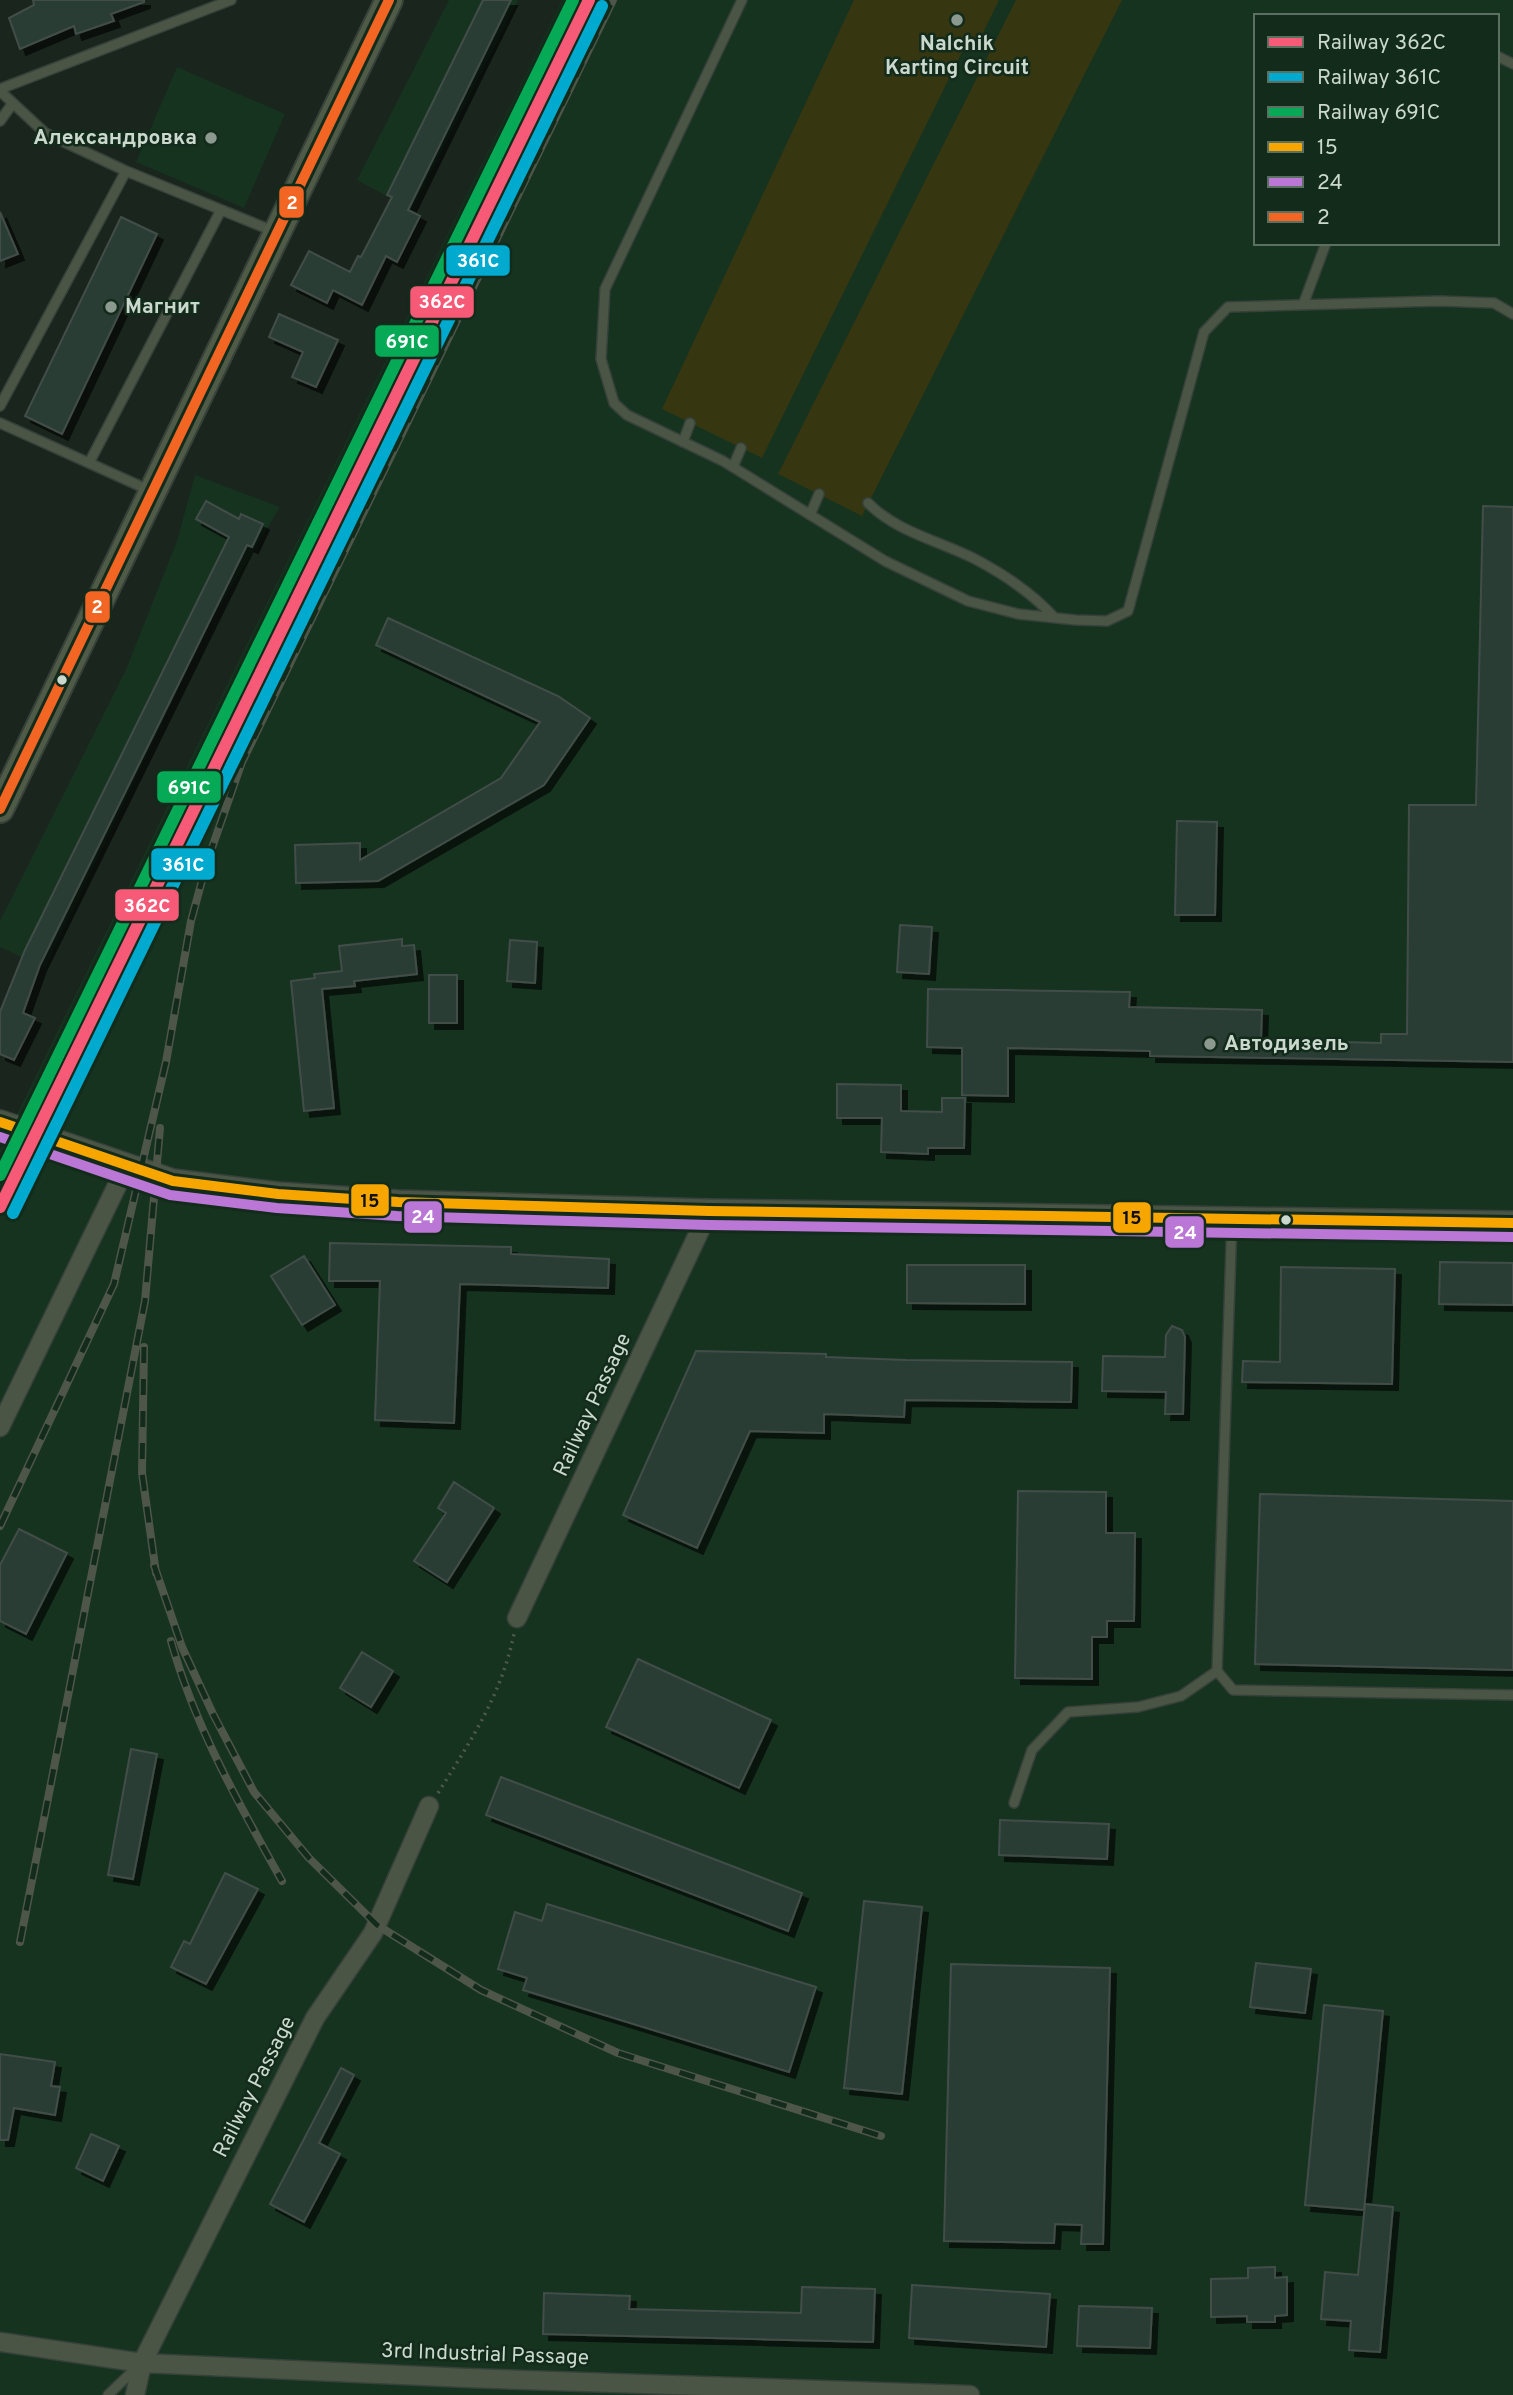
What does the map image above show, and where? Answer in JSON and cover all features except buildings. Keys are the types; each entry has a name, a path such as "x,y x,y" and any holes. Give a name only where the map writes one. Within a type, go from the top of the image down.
{"main road":[{"path":"0,809 388,0"}],"street":[{"path":"0,1122 173,1181 278,1194 398,1202 709,1211 1513,1223"},
{"path":"0,1427 127,1165"},
{"name":"Railway Passage","path":"517,1618 709,1211"},
{"name":"Railway Passage","path":"135,2395 142,2362 315,2018 373,1933 429,1806"},
{"name":"3rd Industrial Passage","path":"0,2342 142,2362 970,2395"}],"lane":[{"path":"231,0 0,90 45,133 126,171 277,232"},
{"path":"743,0 605,289 601,359 614,403 627,415 733,467 886,561 968,601 1018,614 1055,618 1107,621 1128,611 1204,332 1228,307 1494,303 1513,314"},
{"path":"0,121 13,103"},
{"path":"0,406 126,171"},
{"path":"89,463 222,209"},
{"path":"1303,305 1324,245"},
{"path":"0,423 153,493"},
{"path":"683,442 690,423"},
{"path":"733,467 741,448"},
{"path":"810,515 819,495"},
{"path":"869,503 886,520 972,557 1012,579 1055,618"},
{"path":"1232,1218 1217,1671 1233,1690 1513,1695"},
{"path":"1014,1802 1031,1750 1068,1712 1138,1707 1181,1696 1217,1671"},
{"path":"108,2395 142,2362"}],"path":[{"path":"429,1806 487,1716 509,1656 517,1618"}],"shaded area":[{"path":"449,0 518,0 412,210 357,180"},
{"path":"562,0 1513,0 1513,2395 0,2395 0,1149"},
{"path":"854,0 999,0 978,43 968,40 762,458 662,409"},
{"path":"1016,0 1122,0 862,516 778,474"},
{"name":"Александровка","path":"177,67 285,114 244,208 136,162"},
{"path":"195,475 280,507 212,619 45,968 0,947 0,921 125,672 177,541"}],"railway":[{"path":"0,1526 114,1284 166,1062 191,921 207,862 242,762 613,0"},
{"path":"20,1942 145,1301 160,1128"},
{"path":"144,1347 142,1473 156,1573"},
{"path":"154,1565 182,1647 254,1792 309,1858 377,1925 481,1990 618,2053 881,2136"},
{"path":"171,1641 205,1734 234,1794 282,1881"}],"rail line":[{"name":"691С","path":"0,1175 573,0"},
{"name":"362С","path":"0,1207 589,0"},
{"name":"361С","path":"13,1213 602,6"}],"transit line":[{"name":"2","path":"0,809 389,0"},
{"name":"15","path":"0,1122 173,1181 278,1194 398,1202 709,1211 1513,1223"},
{"name":"24","path":"0,1137 170,1195 277,1208 397,1216 709,1225 1513,1237"}],"place":[{"name":"Nalchik Karting Circuit","path":"957,20"},
{"name":"Александровка","path":"211,138"},
{"name":"Магнит","path":"111,307"},
{"name":"Автодизель","path":"1210,1044"}]}
